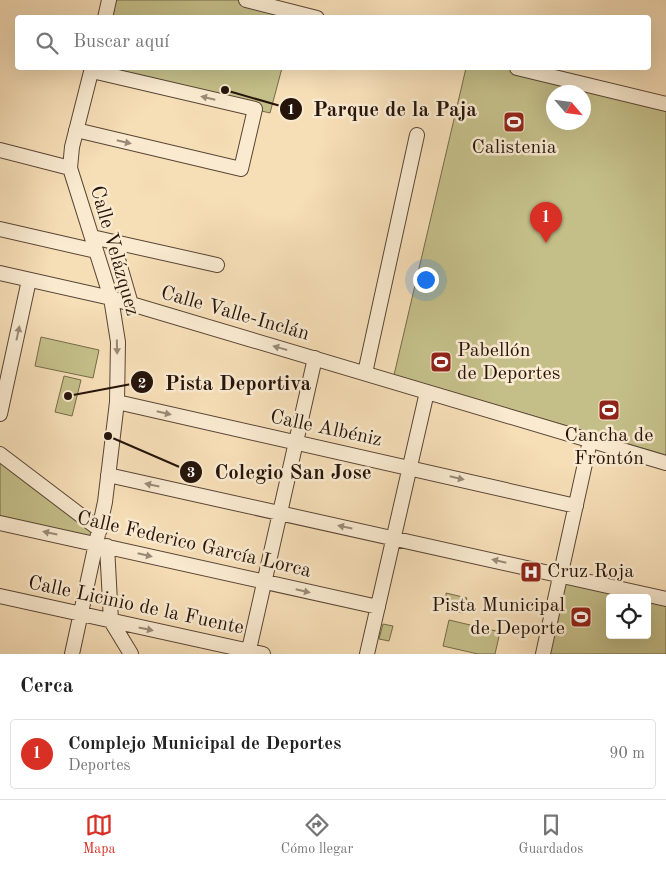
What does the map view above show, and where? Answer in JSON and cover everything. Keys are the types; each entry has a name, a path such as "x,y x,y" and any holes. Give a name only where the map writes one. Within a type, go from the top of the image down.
{"street":[{"path":"106,15 109,0"},
{"path":"246,0 304,15"},
{"name":"Calle Velázquez","path":"72,654 102,540 117,402 118,342 111,298 70,168 76,130 92,70"},
{"path":"76,130 241,169 255,109 96,70"},
{"path":"525,70 666,104"},
{"path":"365,373 417,136"},
{"path":"0,150 70,168"},
{"path":"0,229 96,251"},
{"path":"92,237 217,265"},
{"name":"Calle Velázquez","path":"113,242 131,304"},
{"name":"Calle Valle-Inclán","path":"0,273 111,298 666,463"},
{"path":"0,414 29,280"},
{"path":"249,652 315,358"},
{"path":"367,654 427,392"},
{"name":"Calle Albéniz","path":"117,402 576,506"},
{"path":"543,654 590,441"},
{"path":"0,454 102,540 112,621 131,654"},
{"path":"108,475 666,598"},
{"name":"Calle Federico García Lorca","path":"0,523 102,540 264,582 378,607"},
{"name":"Calle Licinio de la Fuente","path":"0,596 263,654"}],"shaded area":[{"path":"109,0 265,0 290,15 106,15"},
{"path":"92,70 281,70 270,113"},
{"path":"466,70 525,70 587,85 546,85 546,130 591,130 591,86 666,104 666,455 394,375"},
{"path":"41,337 99,350 93,378 35,366"},
{"path":"64,376 81,380 72,416 55,412"},
{"path":"0,454 100,530 97,544 0,523"},
{"name":"Pista Municipal de Deporte","path":"561,574 645,594 606,594 606,639 651,639 651,595 666,599 666,654 543,654"},
{"path":"446,593 467,598 463,613 450,607"},
{"path":"449,620 500,632 495,654 478,654 443,646"},
{"path":"383,624 393,626 389,641 379,639"}],"place":[{"name":"Parque de la Paja","path":"225,90"},
{"name":"Calistenia","path":"514,122"},
{"name":"Complejo Municipal de Deportes","path":"546,243"},
{"name":"Pabellón de Deportes","path":"441,362"},
{"name":"Pista Deportiva","path":"68,396"},
{"name":"Cancha de Frontón","path":"609,410"},
{"name":"Colegio San Jose","path":"108,436"},
{"name":"Cruz Roja","path":"531,572"},
{"name":"Pista Municipal de Deporte","path":"581,617"}]}
